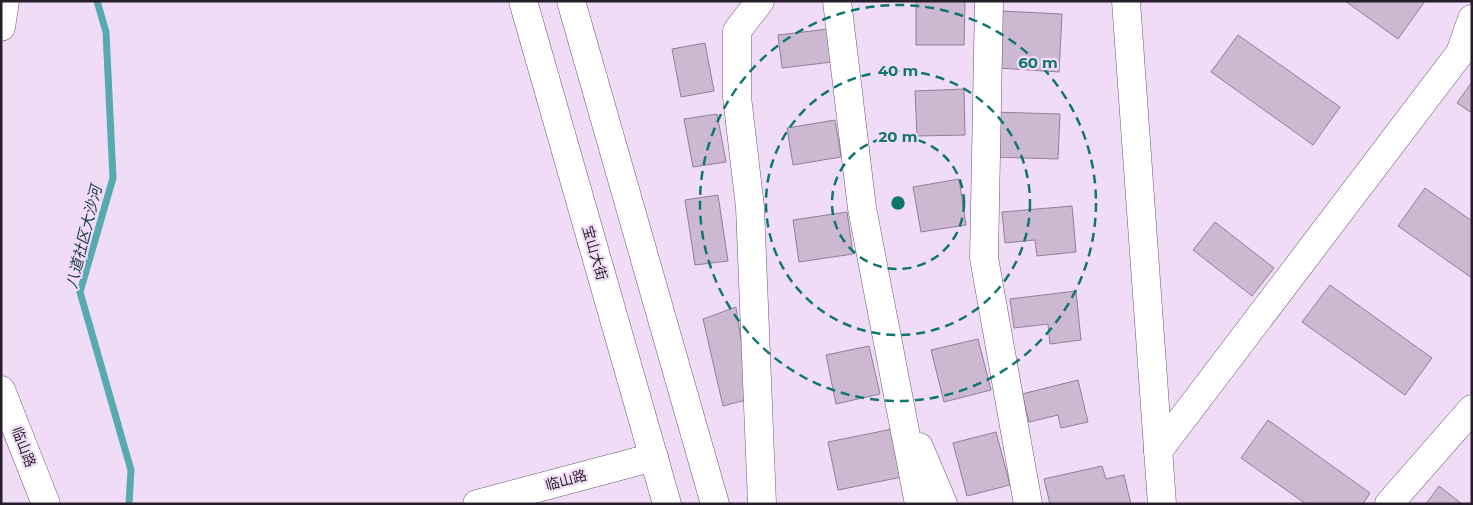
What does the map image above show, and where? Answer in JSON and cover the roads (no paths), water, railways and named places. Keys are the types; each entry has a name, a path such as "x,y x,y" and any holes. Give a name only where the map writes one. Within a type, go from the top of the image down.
{"street":[{"path":"1,27 5,1"},
{"name":"宝山大街","path":"523,1 667,504"},
{"path":"571,1 715,504"},
{"path":"760,1 737,31 737,97 750,207 762,504"},
{"path":"836,1 862,208 919,504"},
{"path":"989,1 984,258 1028,504"},
{"path":"1126,1 1162,504"},
{"path":"1158,451 1460,53 1472,20"},
{"path":"896,387 943,504"},
{"name":"临山路","path":"1,390 46,504"},
{"path":"1389,504 1472,409"},
{"name":"临山路","path":"477,504 654,457"}],"waterway":[{"name":"八道社区大沙河","path":"97,1 106,32 113,178 80,292 131,470 129,504"}]}
